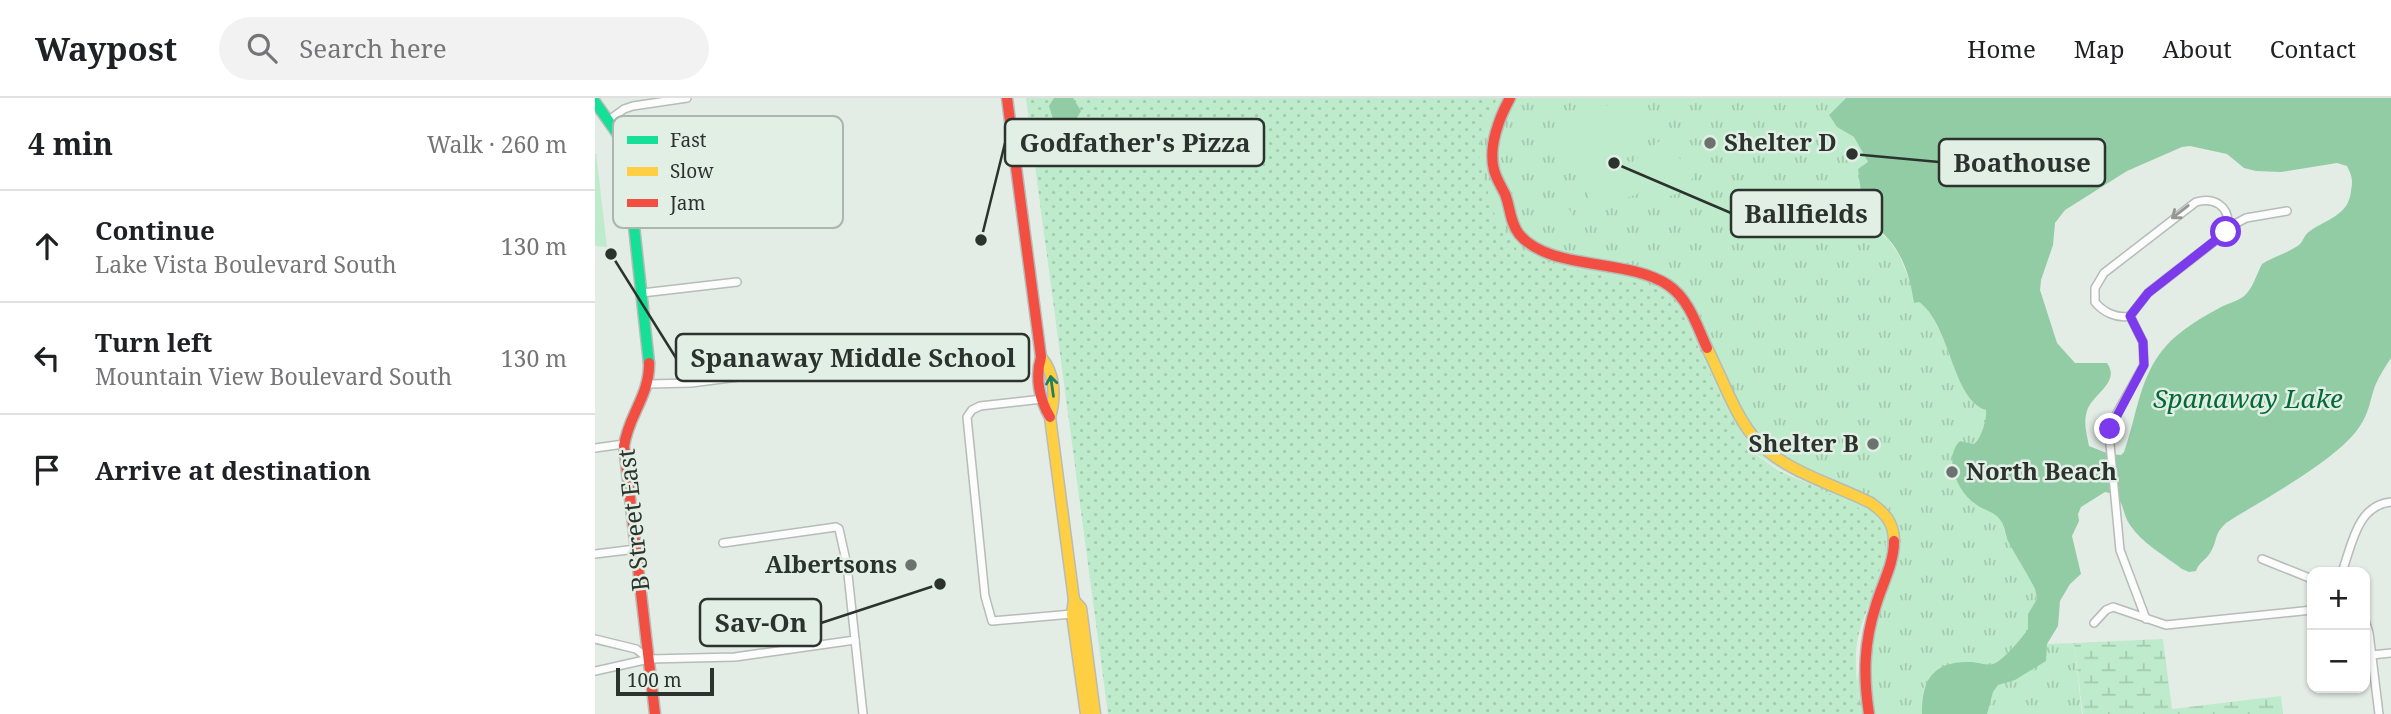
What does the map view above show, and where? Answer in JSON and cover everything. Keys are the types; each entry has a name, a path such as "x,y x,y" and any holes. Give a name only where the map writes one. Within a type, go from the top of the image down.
{"street":[{"path":"614,116 624,108 687,98"},
{"path":"1007,98 1041,358 1037,366 1044,409 1050,417 1086,714"},
{"path":"1510,98 1499,122 1493,162 1515,225 1522,237 1553,254 1641,274 1671,286 1684,300 1746,426 1758,443 1776,458 1871,503 1886,515 1895,551 1877,601 1865,651 1864,676 1868,714"},
{"name":"B Street East","path":"595,102 613,128"},
{"path":"609,120 613,117"},
{"path":"2210,200 2218,204 2227,212 2228,225 2220,237 2141,299 2130,316 2118,317 2101,309 2095,302 2095,288 2104,273 2188,205 2210,200"},
{"path":"2228,225 2246,218 2287,211"},
{"name":"B Street East","path":"635,228 649,384 625,432 624,444 655,714"},
{"path":"642,293 737,282"},
{"path":"2130,316 2143,342 2144,365 2111,424 2111,449 2120,550 2146,619"},
{"path":"1041,358 1049,365 1051,377 1055,408 1050,417"},
{"path":"649,384 691,383 738,377"},
{"path":"1042,399 980,406 967,417 985,596 992,621 1072,614"},
{"path":"595,448 624,444"},
{"path":"2344,567 2365,513 2378,504 2391,502"},
{"path":"723,543 836,527 841,533 863,714"},
{"path":"595,554 636,549"},
{"path":"2262,559 2307,577"},
{"path":"1074,600 1081,608 1095,714"},
{"path":"2094,623 2106,610 2113,607 2159,624 2177,625 2307,611"},
{"path":"2367,630 2379,714"},
{"path":"595,639 636,649 649,659"},
{"path":"595,671 649,659 761,655 855,639"},
{"path":"2372,655 2391,653"}],"green space":[{"path":"1026,98 1498,98 1482,124 1563,267 1648,285 1663,292 1679,306 1745,447 1779,471 1866,508 1878,519 1884,531 1886,546 1879,578 1858,638 1856,676 1860,714 1108,714"},
{"path":"1498,98 1846,98 1829,115 1837,127 1854,137 1868,162 1860,182 1865,210 1899,255 1911,284 1914,302 1919,302 1938,327 1966,393 1975,404 1986,410 1986,418 1977,441 1974,444 1960,441 1973,503 1997,514 2006,537 2035,589 2037,599 2028,614 2028,629 2047,644 2074,643 2082,714 1860,714 1857,681 1871,597 1886,549 1878,518 1782,470 1745,447 1679,306 1663,292 1648,285 1563,267 1519,253 1495,216 1479,162 1482,124"},
{"path":"1615,98 1639,98 1657,129 1656,134 1620,155 1631,163 1661,140 1666,140 1693,176 1684,189 1670,196 1654,196 1639,190 1638,194 1597,207 1592,205 1580,166 1557,160 1559,117 1563,113 1601,115"},
{"path":"596,153 607,247 595,246"},
{"path":"1563,195 1573,218 1556,225 1546,202"},
{"path":"2163,639 2172,709 2281,696 2283,714 2083,714 2074,643"}],"water":[{"path":"1054,98 1073,98 1081,111 1075,121 1064,124 1053,119 1049,106"},
{"name":"Spanaway Lake","path":"1846,98 2391,98 2391,358 2377,382 2360,426 2335,453 2226,523 2219,531 2210,553 2196,571 2182,569 2141,538 2127,520 2116,496 2105,492 2081,507 2079,521 2072,536 2081,574 2070,584 2060,601 2058,626 2047,644 2046,661 2015,680 1998,685 1993,692 1987,714 1922,714 1927,682 1932,674 1947,665 1971,662 1990,664 2002,659 2028,629 2028,614 2037,599 2035,589 2008,541 2001,521 1968,498 1954,474 1952,464 1955,448 1960,441 1974,444 1977,441 1986,418 1986,410 1975,403 1966,392 1930,313 1919,302 1914,303 1902,259 1891,241 1872,222 1864,207 1858,169 1868,162 1854,137 1837,127 1829,115","holes":["2190,146 2227,154 2244,168 2256,171 2281,172 2337,163 2347,166 2352,181 2349,199 2342,211 2308,233 2299,245 2262,264 2252,286 2243,297 2200,319 2166,346 2144,383 2121,455 2109,454 2089,446 2085,424 2087,411 2108,382 2110,370 2107,363 2075,363 2057,343 2040,290 2053,245 2055,223 2065,210 2127,171 2182,147"]}],"traffic: fast":[{"path":"595,102 613,128"},
{"path":"634,228 649,363"}],"traffic: slow":[{"path":"1707,348 1736,410 1758,442 1797,470 1871,503 1888,519 1894,541"},
{"path":"1041,357 1052,378 1053,401 1050,417 1086,714"},
{"path":"1074,600 1081,608 1095,714"}],"traffic: jam":[{"path":"1007,98 1041,357 1039,388 1050,417"},
{"path":"1510,98 1502,114 1492,152 1495,173 1519,234 1532,246 1549,254 1632,271 1668,285 1687,305 1707,348"},
{"path":"649,363 643,395 624,446 655,714"},
{"path":"1869,714 1865,672 1867,645 1878,597 1892,558 1894,541"}],"place":[{"name":"Shelter D","path":"1710,143"},
{"name":"Boathouse","path":"1852,154"},
{"name":"Ballfields","path":"1614,163"},
{"name":"Godfather's Pizza","path":"981,240"},
{"name":"Spanaway Middle School","path":"611,254"},
{"name":"Shelter B","path":"1873,444"},
{"name":"North Beach","path":"1952,472"},
{"name":"Albertsons","path":"911,565"},
{"name":"Sav-On","path":"940,584"}],"route":[{"path":"2110,429 2144,365 2143,342 2130,316 2141,299 2226,232"}]}
